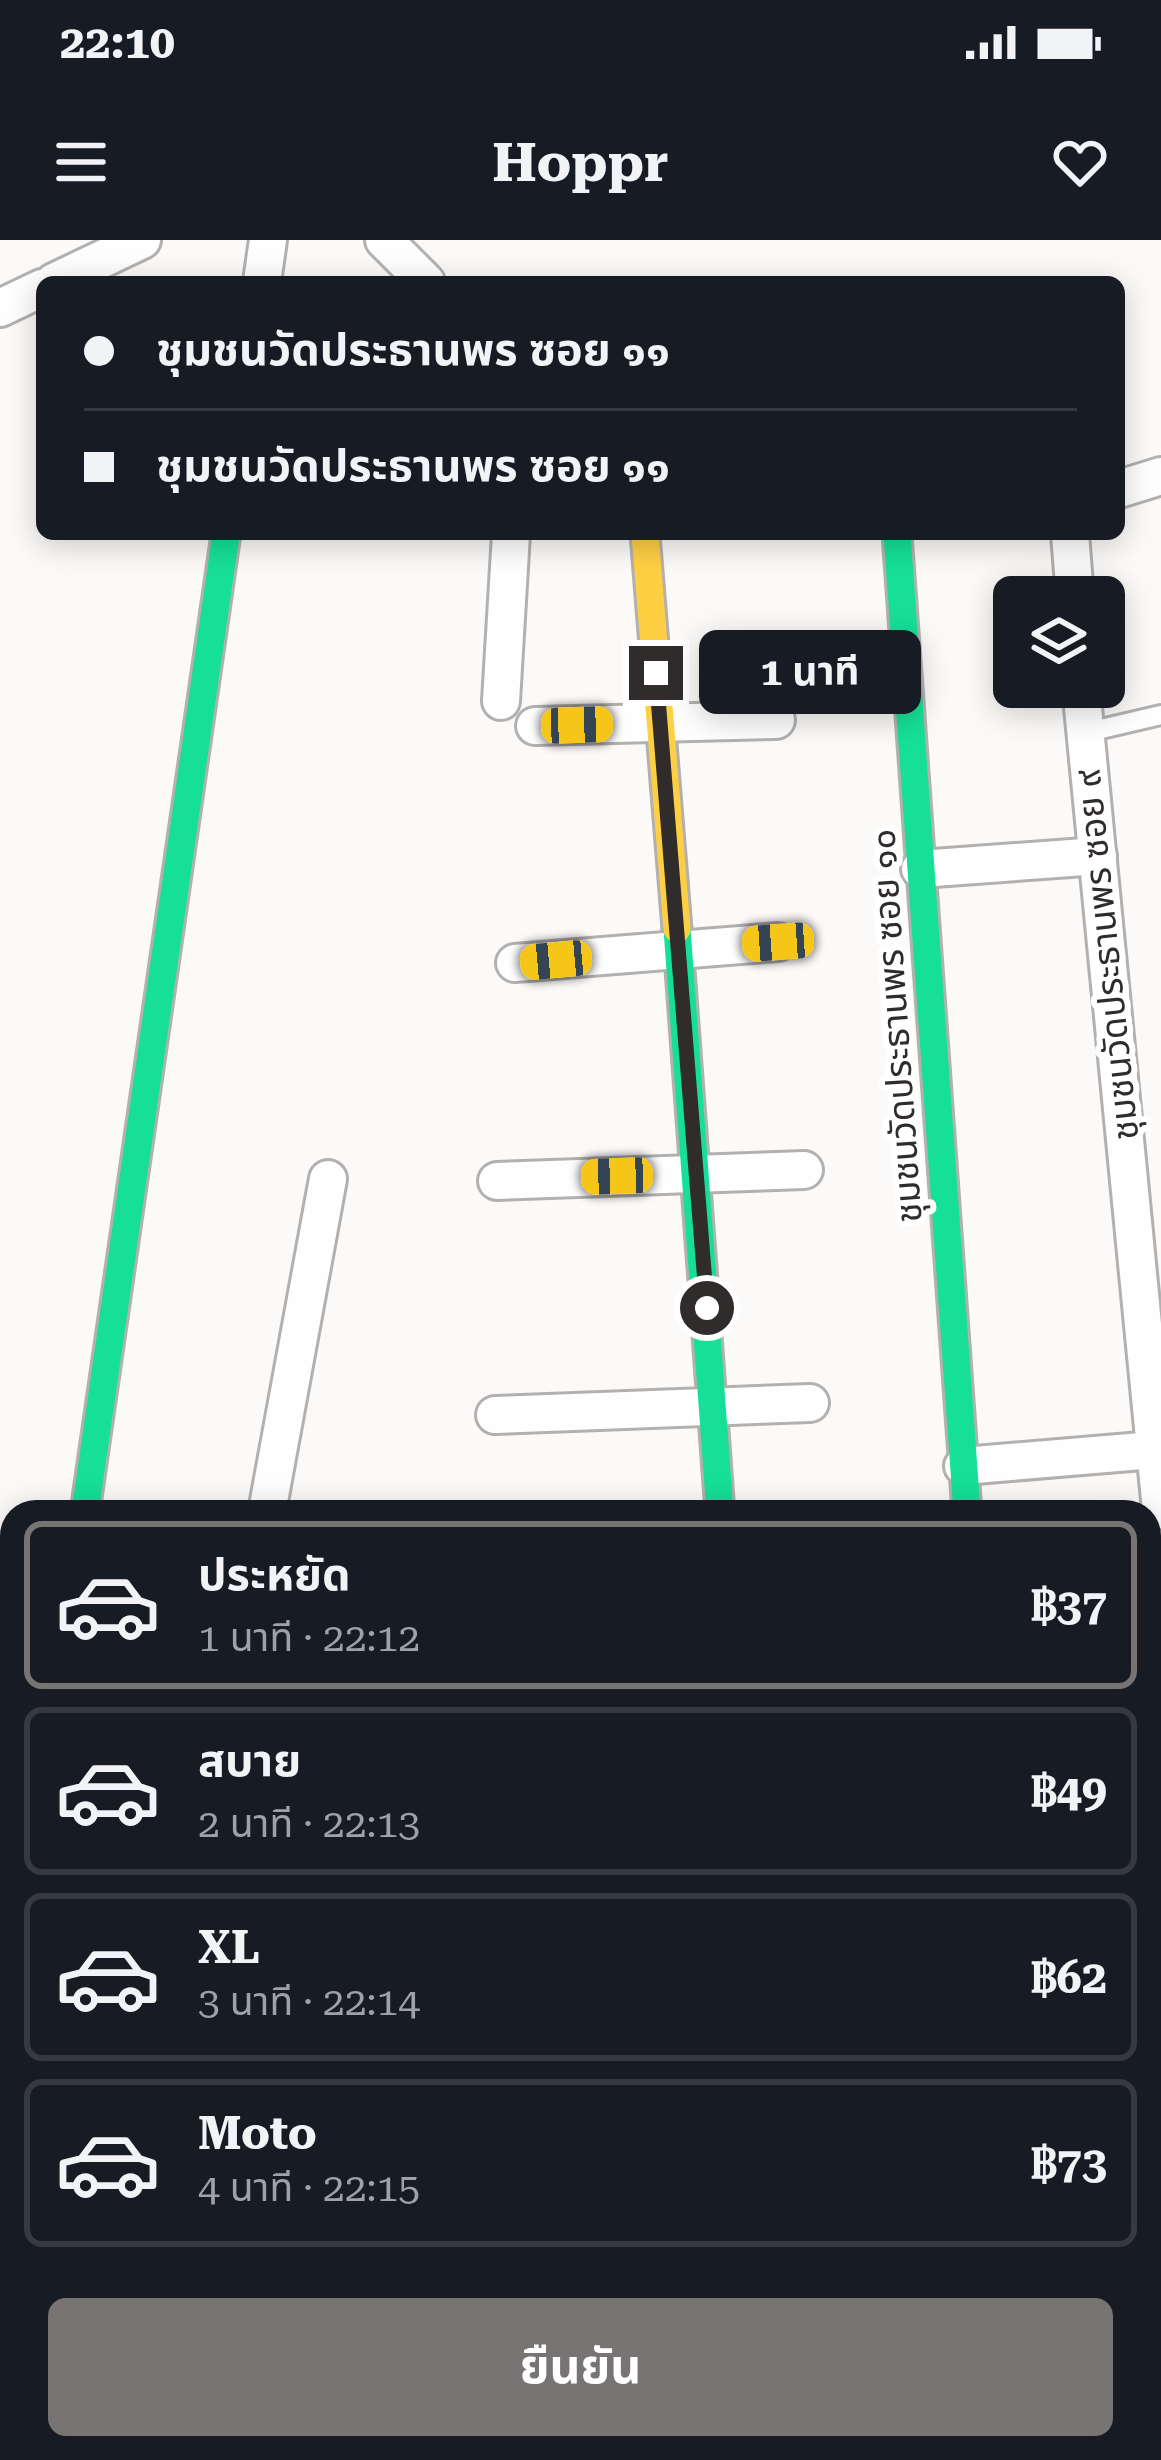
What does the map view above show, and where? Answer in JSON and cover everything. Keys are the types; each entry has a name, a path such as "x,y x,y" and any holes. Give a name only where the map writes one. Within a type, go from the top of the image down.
{"street":[{"path":"67,276 142,240"},
{"path":"263,276 268,240"},
{"path":"384,240 420,276"},
{"path":"0,308 36,291"},
{"path":"1125,487 1161,476"},
{"path":"87,1500 225,540"},
{"path":"501,701 511,540"},
{"path":"645,540 698,1173 719,1500"},
{"name":"ชุมชนวัดประธานพร ซอย ๑๐","path":"897,540 966,1500"},
{"path":"1070,540 1073,576"},
{"name":"ชุมชนวัดประธานพร ซอย ๙","path":"1082,708 1160,1500"},
{"path":"535,726 776,720"},
{"path":"920,869 1098,856"},
{"path":"515,963 778,942"},
{"path":"497,1180 803,1170"},
{"path":"269,1500 328,1179"},
{"path":"495,1415 810,1403"},
{"path":"963,1466 1154,1450"}],"lane":[{"path":"1084,734 1161,715"}],"traffic: fast":[{"path":"87,1500 225,540"},
{"path":"897,540 966,1500"},
{"path":"677,929 719,1500"}],"traffic: slow":[{"path":"645,540 677,929"}],"route":[{"path":"656,673 707,1308"}]}
